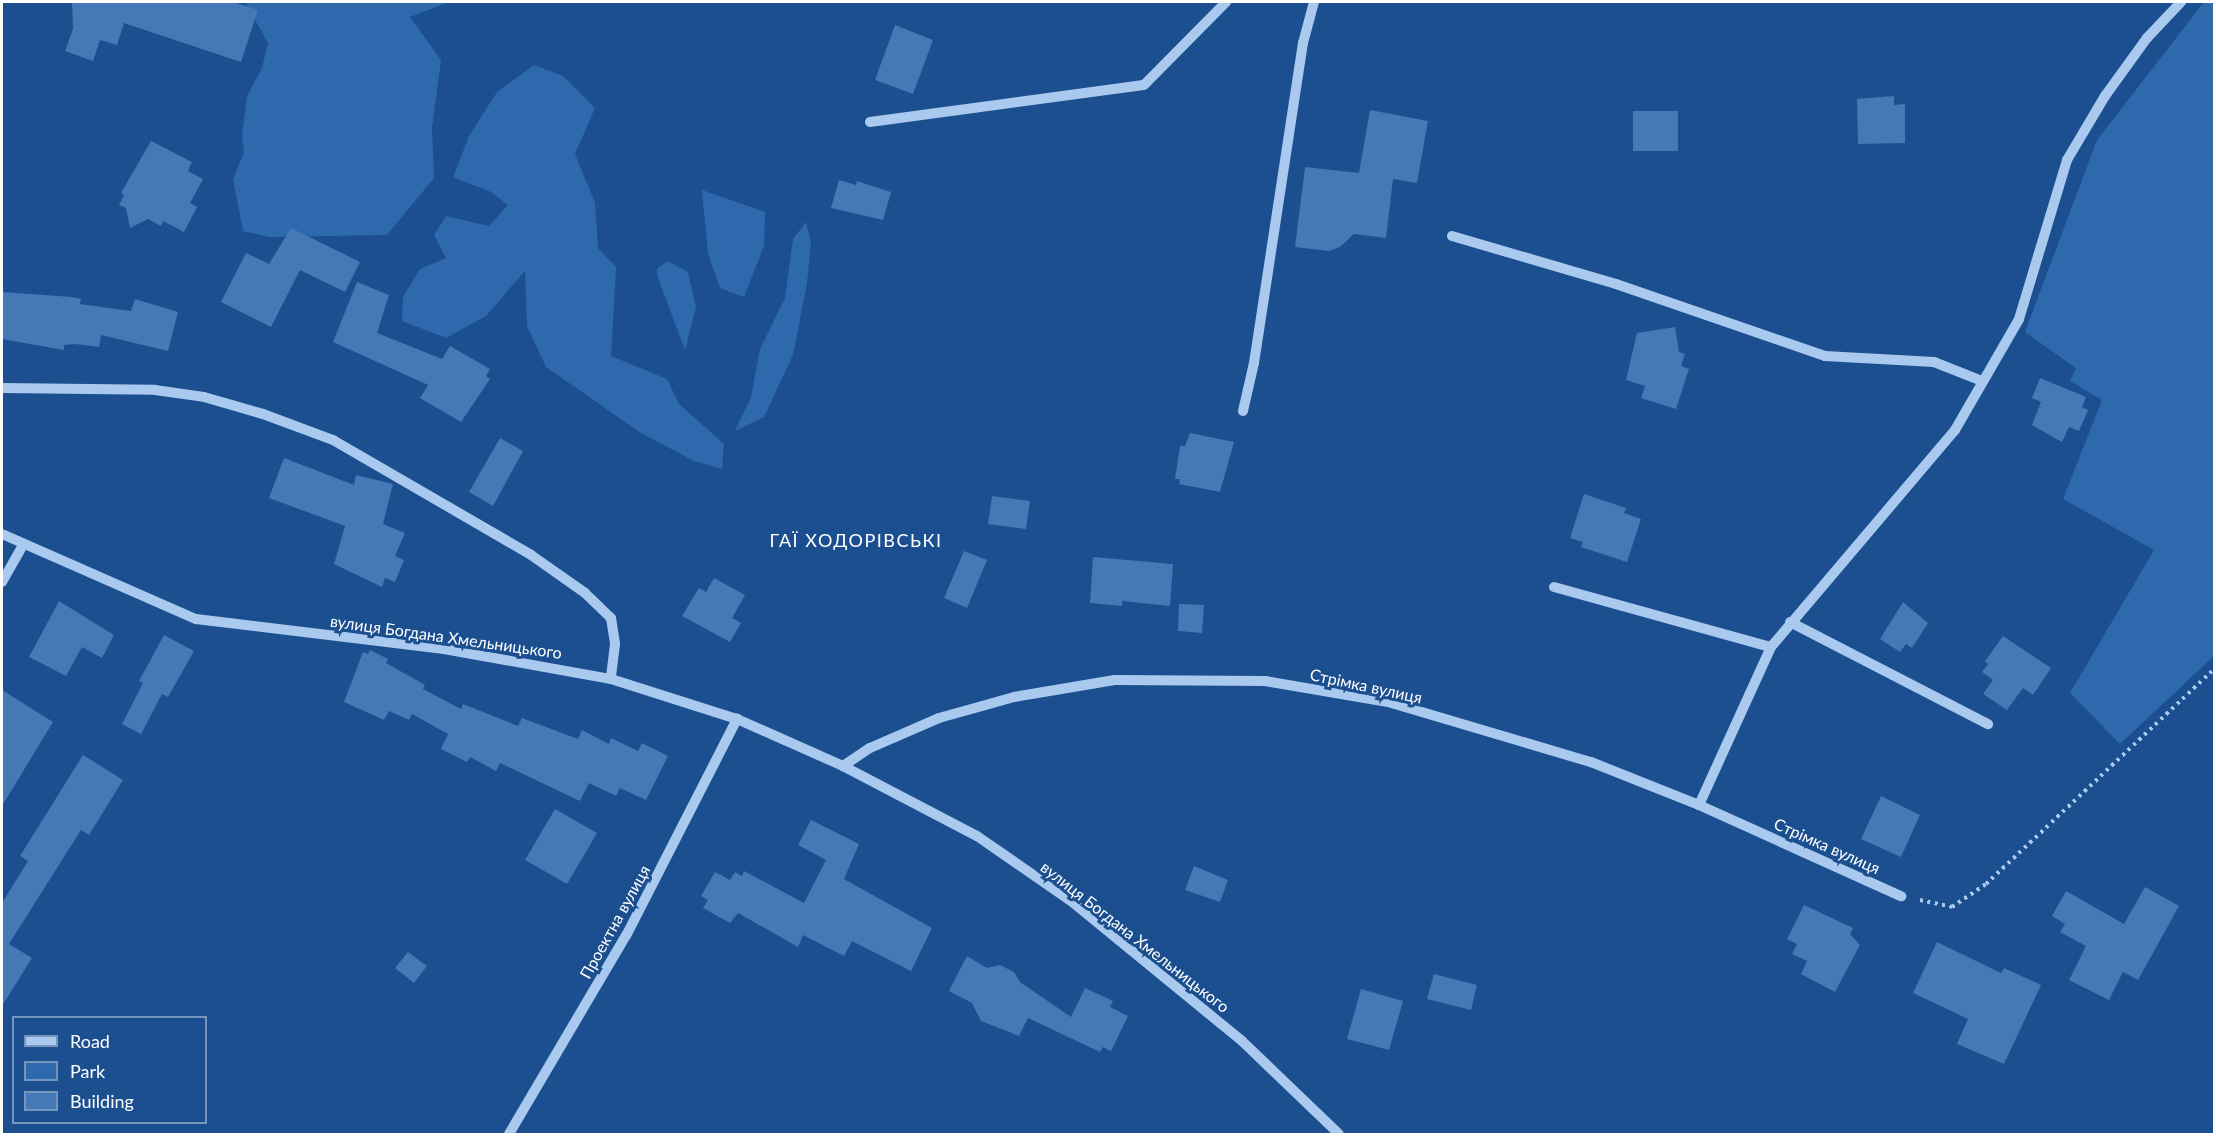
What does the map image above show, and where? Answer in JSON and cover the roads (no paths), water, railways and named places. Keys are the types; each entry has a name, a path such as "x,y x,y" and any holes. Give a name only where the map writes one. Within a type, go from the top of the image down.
{"street":[{"path":"870,122 1144,85 1226,2"},
{"path":"1243,411 1254,363 1303,43 1314,2"},
{"path":"1699,805 1770,647 1928,466 1955,430 2019,319 2031,290 2067,160 2105,96 2147,38 2181,2"},
{"path":"1452,236 1616,284 1825,356 1934,362 1982,381"},
{"path":"2,388 155,390 204,397 264,414 333,440 531,555 585,592 610,618 615,644 612,679"},
{"name":"вулиця Богдана Хмельницького","path":"2,534 196,619 490,656 612,679 737,719 843,766 977,836 1071,901 1242,1041 1339,1134"},
{"path":"2,582 23,545"},
{"path":"1554,587 1770,647"},
{"path":"1790,622 1988,724"},
{"name":"Стрімка вулиця","path":"843,766 870,748 939,718 1014,697 1115,680 1265,681 1388,702 1590,762 1699,805 1901,896"},
{"name":"Проектна вулиця","path":"509,1134 627,934 737,719"}],"district":[{"name":"ГАЇ ХОДОРІВСЬКІ","path":"856,540"}]}
